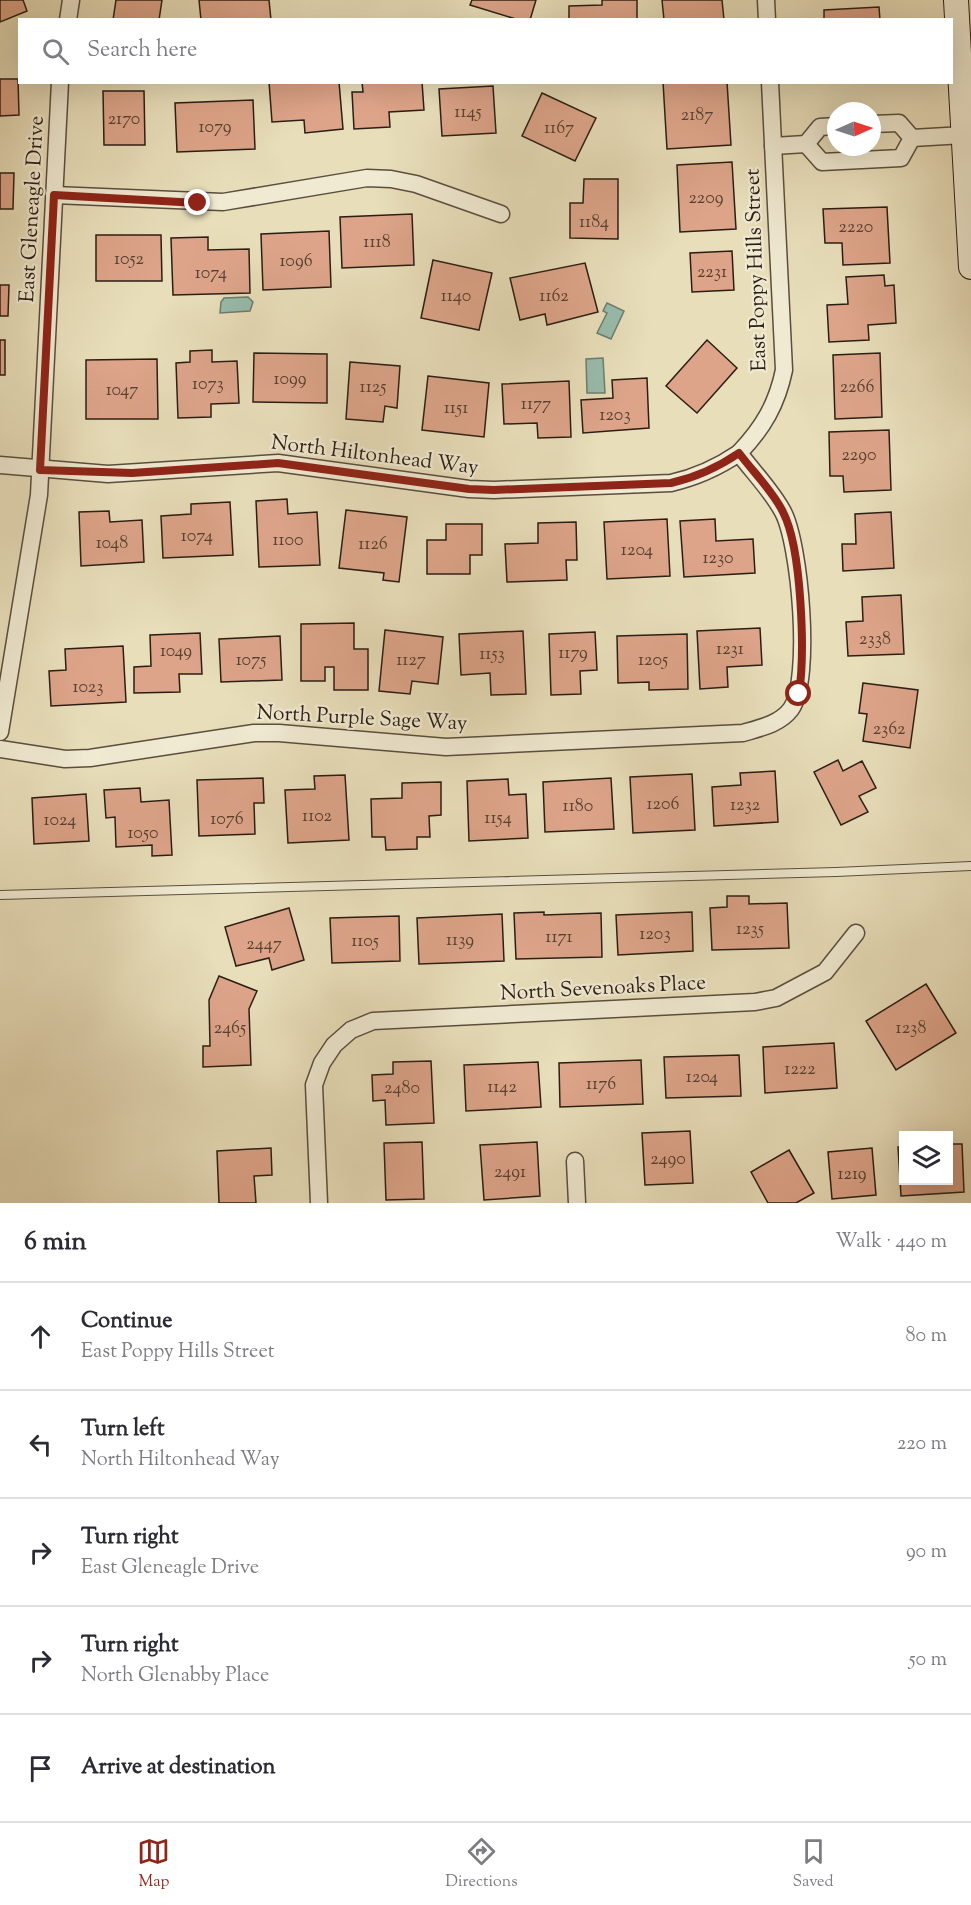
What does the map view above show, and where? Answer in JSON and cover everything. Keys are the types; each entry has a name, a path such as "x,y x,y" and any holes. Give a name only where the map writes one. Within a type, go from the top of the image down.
{"main road":[{"path":"956,0 971,267"}],"street":[{"path":"68,18 71,0"},
{"path":"766,0 767,18"},
{"name":"East Gleneagle Drive","path":"0,732 39,495 60,84"},
{"name":"East Poppy Hills Street","path":"739,453 756,436 769,416 779,393 784,370 785,345 770,84"},
{"path":"881,124 899,123 912,138"},
{"path":"772,146 806,144 819,127 827,127"},
{"path":"912,138 964,135"},
{"path":"806,144 822,162 901,158 912,138"},
{"path":"54,195 223,202 367,178 391,179 416,184 501,214"},
{"name":"North Hiltonhead Way","path":"0,465 40,470 132,473 278,463 469,489 494,490 671,483 695,478 719,467 739,453"},
{"name":"North Purple Sage Way","path":"0,749 65,759 254,733 279,733 446,747 743,733 770,726 790,711 799,694 802,671 796,558 792,534 783,510 739,453"},
{"name":"North Sevenoaks Place","path":"319,1203 314,1084 322,1063 334,1045 351,1030 373,1021 755,1002 776,998 825,972 856,933"},
{"path":"575,1161 577,1203"}],"lane":[{"path":"0,895 801,873 971,866"}],"shaded area":[{"path":"248,297 253,302 250,311 220,313 221,302 224,298"},
{"path":"607,303 624,311 611,339 597,333 607,313 603,311"},
{"path":"603,358 605,393 587,393 586,359"}],"building":[{"path":"0,0 23,0 27,11 0,22"},
{"path":"116,0 162,0 159,18 113,18"},
{"path":"199,0 269,0 271,18 201,18"},
{"path":"472,0 536,0 531,18 512,18 470,5"},
{"path":"602,0 637,0 637,18 569,18 569,6 602,5"},
{"path":"662,0 722,0 724,18 664,18"},
{"path":"879,7 880,18 824,18 824,10"},
{"path":"0,79 18,79 19,115 0,116"},
{"path":"269,84 339,84 343,129 305,133 304,120 272,122"},
{"path":"362,84 422,84 424,110 389,112 390,127 354,129 352,92 363,92"},
{"path":"663,84 727,84 731,145 667,149"},
{"path":"493,86 496,133 442,136 439,89"},
{"path":"103,91 144,91 145,145 104,145"},
{"path":"542,93 596,118 575,161 522,136"},
{"path":"253,100 255,149 177,152 175,103"},
{"path":"732,162 736,229 680,232 677,165"},
{"path":"0,173 14,173 13,209 0,209"},
{"path":"584,179 618,179 618,239 570,238 570,203 583,203"},
{"path":"887,207 890,263 843,265 842,243 825,243 823,209"},
{"path":"412,214 414,265 342,268 340,217"},
{"path":"329,231 331,287 263,290 261,234"},
{"path":"96,235 161,235 162,281 96,281"},
{"path":"208,237 208,250 249,249 250,293 173,295 171,238"},
{"path":"732,251 734,290 692,292 690,253"},
{"path":"433,260 492,273 479,330 421,318"},
{"path":"585,263 598,312 547,325 545,314 520,320 510,278"},
{"path":"884,275 885,286 894,285 896,323 868,325 869,340 829,342 827,305 848,304 846,277"},
{"path":"0,285 9,285 8,316 0,316"},
{"path":"0,340 5,340 5,375 0,375"},
{"path":"707,340 737,368 697,413 666,386"},
{"path":"212,350 212,362 237,361 239,403 211,404 211,417 178,418 176,363 190,362 190,351"},
{"path":"254,353 327,354 327,403 253,402"},
{"path":"880,353 882,417 835,419 833,355"},
{"path":"157,359 158,419 86,419 86,360"},
{"path":"350,362 400,366 397,408 385,406 383,422 346,419"},
{"path":"428,376 489,383 484,437 422,430"},
{"path":"647,378 649,428 583,433 581,400 613,398 612,380"},
{"path":"569,381 571,437 538,438 537,423 504,424 502,384"},
{"path":"889,430 891,490 844,492 843,476 830,476 829,432"},
{"path":"287,499 288,514 317,512 320,565 259,567 256,501"},
{"path":"230,502 233,555 163,558 161,516 191,514 191,504"},
{"path":"346,510 407,517 399,582 383,580 384,573 339,568"},
{"path":"109,511 110,522 142,520 144,562 81,566 79,512"},
{"path":"891,512 894,568 843,571 842,544 856,544 855,514"},
{"path":"667,519 670,576 607,579 604,522"},
{"path":"715,519 716,541 753,539 755,573 684,577 680,521"},
{"path":"576,522 577,560 566,560 567,580 507,582 505,544 538,543 538,523"},
{"path":"446,524 482,524 482,555 470,555 470,574 427,574 427,540 446,540"},
{"path":"901,595 904,654 848,656 846,622 863,621 862,597"},
{"path":"354,623 354,649 368,649 368,690 334,690 334,667 325,667 325,681 301,681 301,624"},
{"path":"760,628 762,665 727,667 728,687 700,689 697,631"},
{"path":"385,630 443,637 438,684 412,681 410,694 379,691"},
{"path":"523,631 526,694 491,695 490,673 461,675 459,634"},
{"path":"595,632 597,670 580,671 581,694 551,695 549,634"},
{"path":"200,633 202,674 179,674 180,692 134,693 134,667 151,666 150,635"},
{"path":"687,634 688,689 649,690 649,682 618,683 617,636"},
{"path":"280,636 282,680 221,682 219,639"},
{"path":"123,646 126,702 51,706 49,671 66,670 65,649"},
{"path":"863,683 918,690 910,748 863,741 867,714 859,713"},
{"path":"838,760 843,771 862,761 876,788 859,796 868,812 841,825 814,772"},
{"path":"775,771 778,822 714,826 712,787 741,785 740,773"},
{"path":"692,774 695,830 633,833 630,777"},
{"path":"345,775 349,840 288,843 285,790 315,789 314,776"},
{"path":"263,778 264,803 254,803 255,834 199,836 197,780"},
{"path":"611,778 614,829 545,832 543,782"},
{"path":"508,779 509,795 526,794 528,838 469,841 467,781"},
{"path":"441,782 441,815 429,816 430,837 417,837 417,849 386,850 385,837 372,837 371,799 402,798 402,783"},
{"path":"140,788 141,802 169,800 172,855 152,856 152,845 116,847 115,817 106,818 104,790"},
{"path":"86,794 89,841 34,844 32,798"},
{"path":"727,896 749,896 749,904 787,903 789,948 712,950 710,908 727,907"},
{"path":"289,908 304,960 272,970 269,958 236,966 225,927"},
{"path":"544,912 544,915 601,913 602,957 516,959 514,913"},
{"path":"692,912 693,951 618,955 616,915"},
{"path":"502,914 504,961 419,964 417,918"},
{"path":"399,916 400,961 332,963 330,918"},
{"path":"219,976 257,991 249,1009 251,1065 203,1067 203,1046 210,1046 209,1000"},
{"path":"926,984 956,1033 896,1070 866,1021"},
{"path":"834,1043 837,1088 765,1093 763,1047"},
{"path":"739,1055 741,1096 666,1098 664,1057"},
{"path":"641,1060 643,1104 560,1107 559,1063"},
{"path":"431,1061 434,1123 386,1125 385,1100 373,1101 372,1075 393,1074 393,1062"},
{"path":"538,1062 541,1107 466,1111 464,1065"},
{"path":"690,1131 693,1183 645,1185 642,1133"},
{"path":"422,1142 424,1199 386,1200 384,1143"},
{"path":"537,1142 540,1196 484,1200 480,1145"},
{"path":"953,1144 962,1144 964,1192 901,1196 900,1185 953,1185"},
{"path":"271,1148 272,1175 254,1176 256,1203 219,1203 217,1151"},
{"path":"872,1148 876,1195 832,1199 828,1152"},
{"path":"789,1150 814,1193 796,1203 768,1203 751,1172"}],"route":[{"path":"198,203 54,195 40,470 108,474 278,463 469,489 494,490 671,483 695,478 719,467 739,453 783,510 792,534 796,558 802,671 799,694"}]}
